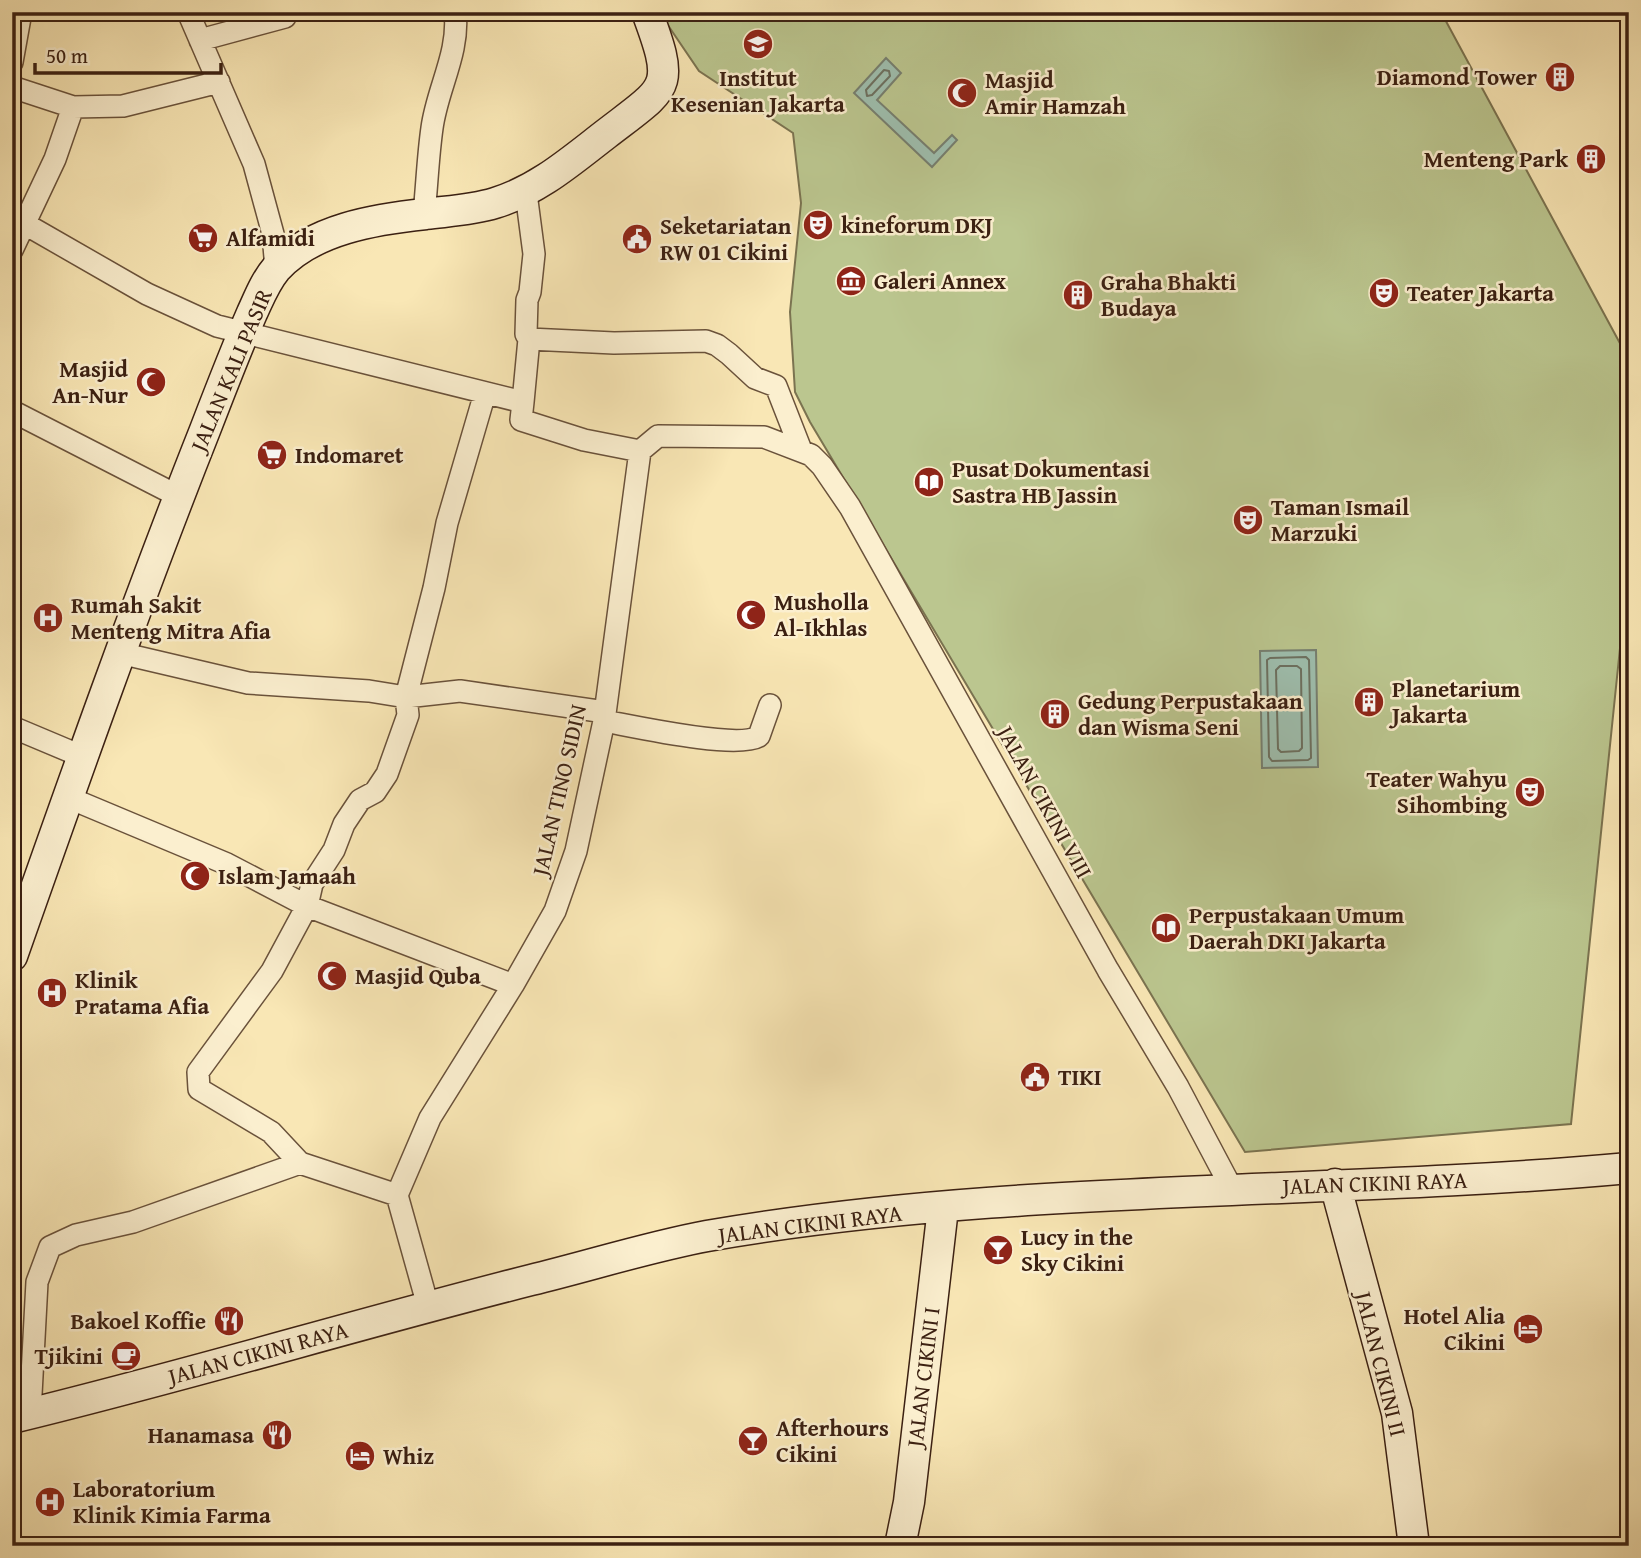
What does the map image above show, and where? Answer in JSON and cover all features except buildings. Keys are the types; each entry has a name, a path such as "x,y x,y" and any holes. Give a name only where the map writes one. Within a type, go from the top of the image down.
{"street":[{"path":"12,62 21,12"},
{"path":"188,12 254,164 273,234 276,269"},
{"path":"424,214 432,127 446,79 456,23 455,12"},
{"name":"JALAN KALI PASIR","path":"12,956 81,756 120,653 170,492 263,288 276,269 305,245 330,234 380,221 472,208 526,192 553,175 656,94 664,82 664,64 647,12"},
{"path":"200,40 285,17"},
{"path":"12,87 73,107 123,106 219,82"},
{"path":"12,250 55,159 73,107"},
{"path":"526,192 534,254 527,300 526,334 529,339 521,420 584,440 640,451 659,436 704,435 764,437 801,450"},
{"path":"24,224 147,294 217,326 523,402"},
{"path":"529,339 614,343 706,341 717,345 755,378 776,386 801,450"},
{"path":"428,1306 397,1195 300,1163 271,1132 199,1089 198,1072 272,971 307,906 312,884 334,850 344,824 360,800 375,792 387,774 408,715 407,697 435,587 447,523 485,393"},
{"path":"12,411 170,492"},
{"name":"JALAN CIKINI VIII","path":"801,450 822,466 850,507 1102,958 1178,1087 1232,1189"},
{"name":"JALAN TINO SIDIN","path":"397,1195 430,1118 513,985 555,911 576,851 604,716 640,451"},
{"path":"120,653 248,683 369,691 407,697 460,691 715,739 750,741 759,736 770,705"},
{"path":"12,727 81,756"},
{"path":"67,797 226,864 307,906 513,985"},
{"path":"21,1415 37,1282 50,1247 76,1235 133,1222 300,1163"},
{"name":"JALAN CIKINI RAYA","path":"21,1415 428,1306 704,1237 818,1220 1068,1197 1490,1179 1629,1168"},
{"name":"JALAN CIKINI II","path":"1335,1185 1397,1413 1414,1546"},
{"name":"JALAN CIKINI I","path":"900,1546 909,1502 943,1208"}],"green space":[{"name":"Taman Ismail Marzuki","path":"659,12 1441,12 1629,360 1629,618 1623,619 1571,1124 1245,1152 810,422 795,392 790,312 801,203 793,133 699,71"}],"water":[{"path":"886,58 901,73 877,100 934,153 952,135 957,140 932,167 854,93"},
{"path":"1316,650 1318,767 1262,768 1260,651"}],"place":[{"name":"Institut Kesenian Jakarta","path":"758,44"},
{"name":"Diamond Tower","path":"1560,77"},
{"name":"Masjid Amir Hamzah","path":"962,93"},
{"name":"Menteng Park","path":"1591,159"},
{"name":"kineforum DKJ","path":"818,225"},
{"name":"Alfamidi","path":"203,238"},
{"name":"Seketariatan RW 01 Cikini","path":"637,239"},
{"name":"Galeri Annex","path":"851,281"},
{"name":"Teater Jakarta","path":"1384,293"},
{"name":"Graha Bhakti Budaya","path":"1078,295"},
{"name":"Masjid An-Nur","path":"151,382"},
{"name":"Indomaret","path":"272,455"},
{"name":"Pusat Dokumentasi Sastra HB Jassin","path":"929,482"},
{"name":"Taman Ismail Marzuki","path":"1248,520"},
{"name":"Musholla Al-Ikhlas","path":"751,615"},
{"name":"Rumah Sakit Menteng Mitra Afia","path":"48,618"},
{"name":"Planetarium Jakarta","path":"1369,702"},
{"name":"Gedung Perpustakaan dan Wisma Seni","path":"1055,714"},
{"name":"Teater Wahyu Sihombing","path":"1530,792"},
{"name":"Islam Jamaah","path":"195,876"},
{"name":"Perpustakaan Umum Daerah DKI Jakarta","path":"1166,928"},
{"name":"Masjid Quba","path":"332,976"},
{"name":"Klinik Pratama Afia","path":"52,993"},
{"name":"TIKI","path":"1035,1077"},
{"name":"Lucy in the Sky Cikini","path":"998,1250"},
{"name":"Bakoel Koffie","path":"229,1321"},
{"name":"Hotel Alia Cikini","path":"1528,1329"},
{"name":"Tjikini","path":"126,1356"},
{"name":"Hanamasa","path":"277,1435"},
{"name":"Afterhours Cikini","path":"753,1441"},
{"name":"Whiz","path":"360,1456"},
{"name":"Laboratorium Klinik Kimia Farma","path":"50,1502"}]}
